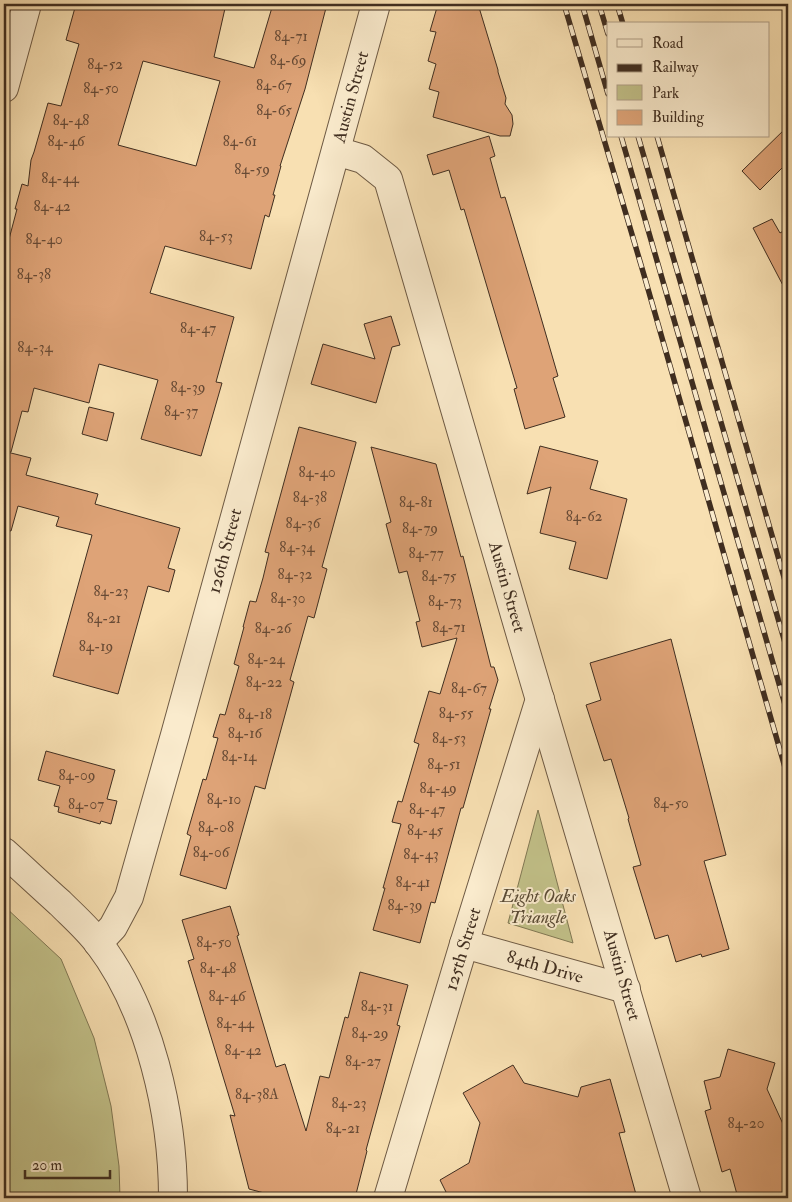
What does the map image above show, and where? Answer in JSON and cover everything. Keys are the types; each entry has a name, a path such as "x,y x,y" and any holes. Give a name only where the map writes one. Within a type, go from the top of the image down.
{"street":[{"path":"4,88 27,4"},
{"name":"Austin Street","path":"376,4 336,151 363,159 388,179 687,1198"},
{"name":"126th Street","path":"98,943 113,927 129,897 336,151"},
{"name":"125th Street","path":"388,1198 540,700"},
{"path":"4,852 70,912 98,943 118,971 129,993 140,1020 161,1088 173,1166 173,1198"},
{"name":"84th Drive","path":"464,944 626,989"}],"green space":[{"name":"Eight Oaks Triangle","path":"538,810 573,943 508,923"},
{"path":"4,906 61,959 94,1038 111,1106 119,1166 120,1198 4,1198"}],"building":[{"path":"76,4 226,4 214,57 254,68 273,4 327,4 305,89 280,166 269,217 265,215 251,269 165,246 150,293 234,317 216,382 222,383 201,456 141,439 158,380 99,364 89,403 34,388 28,412 22,411 11,452 7,452 31,458 26,475 98,494 95,504 180,528 168,568 175,570 169,592 148,586 118,694 53,676 92,535 56,526 59,517 18,506 11,531 4,530 4,258 22,184 28,186 31,160 48,103 61,106 79,44 66,40","holes":["143,61 220,81 196,166 118,145"]},
{"path":"438,4 478,4 506,98 505,104 512,115 513,124 510,136 500,136 433,117 439,92 429,89 436,64 428,61 436,32 430,31"},
{"path":"788,126 788,162 760,190 742,171"},
{"path":"489,136 495,156 490,158 501,198 505,197 558,376 553,378 565,417 525,429 514,389 517,388 464,209 461,210 449,170 433,175 427,155"},
{"path":"772,219 780,233 788,228 788,295 753,228"},
{"path":"391,316 400,345 392,347 376,403 311,384 323,344 375,359 364,324"},
{"path":"89,407 114,413 107,441 82,434"},
{"path":"299,427 356,443 322,567 327,569 314,618 308,616 290,680 294,682 265,789 255,786 226,889 180,875 191,836 187,834 203,779 206,780 218,738 213,737 220,714 225,715 239,666 234,664 250,601 256,602 263,578 269,553 265,552"},
{"path":"540,446 598,461 590,489 627,499 607,579 569,569 576,542 540,533 551,487 527,494"},
{"path":"371,447 436,464 461,557 463,556 491,667 494,667 498,680 435,903 431,902 420,943 373,930 401,824 392,822 398,801 402,802 419,744 414,742 429,691 440,694 457,638 422,647 416,622 420,621 407,571 399,573 386,524 391,522"},
{"path":"671,639 726,855 704,861 729,949 702,957 701,954 676,962 668,935 655,939 633,867 641,865 629,818 611,759 604,761 586,705 601,700 590,663"},
{"path":"46,751 115,770 107,799 117,801 111,824 101,821 100,824 58,812 59,807 54,806 60,786 38,780"},
{"path":"230,906 239,935 237,936 276,1067 285,1064 306,1131 320,1076 329,1078 345,1017 348,1018 360,972 408,985 397,1025 400,1026 366,1150 355,1198 283,1198 249,1189 230,1115 235,1116 188,961 194,959 182,920"},
{"path":"728,1049 775,1063 767,1089 788,1135 788,1198 738,1198 730,1169 722,1172 705,1111 711,1109 704,1081 720,1077"},
{"path":"513,1065 524,1083 578,1097 581,1087 610,1079 625,1132 619,1133 637,1198 449,1198 440,1180 469,1163 480,1123 463,1093"}],"railway":[{"path":"564,4 644,275 788,778"},
{"path":"582,4 607,91"},
{"path":"599,4 607,31"},
{"path":"617,4 622,22"},
{"path":"622,138 788,715"},
{"path":"639,138 788,653"},
{"path":"658,138 788,591"}]}
